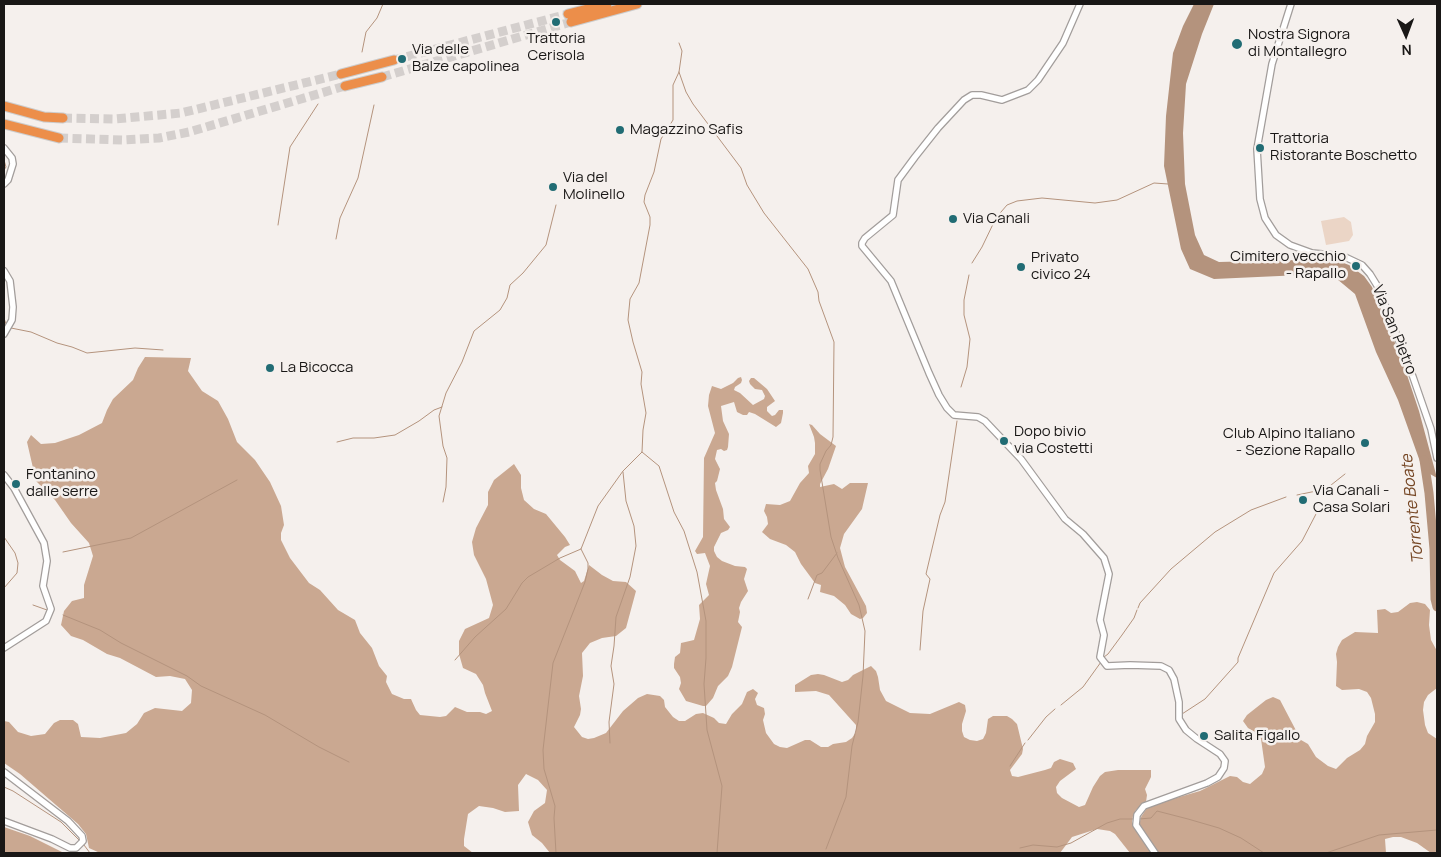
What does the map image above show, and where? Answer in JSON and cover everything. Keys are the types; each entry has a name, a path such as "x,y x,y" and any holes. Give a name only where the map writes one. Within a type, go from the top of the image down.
{"highway":[{"path":"607,4 570,18 637,4"},
{"path":"342,74 394,60"},
{"path":"345,86 382,77"},
{"path":"4,106 44,117 62,118"},
{"path":"4,124 59,138"}],"street":[{"path":"1080,4 1063,44 1038,80 1028,90 1002,100 972,95 964,100 938,128 902,174 896,188 896,204 893,215 865,238 862,246 891,281 936,388 948,408 954,415 978,417 985,421 1021,459 1065,519 1083,534 1104,558 1109,574 1100,620 1104,635 1100,657 1107,666 1130,664 1161,666 1169,670 1174,679 1179,702 1179,719 1186,730 1220,754 1225,761 1224,768 1218,776 1207,783 1150,803 1144,806 1137,815 1136,825 1155,853"},
{"name":"Via San Pietro","path":"1291,4 1272,64 1257,149 1260,199 1265,218 1276,235 1290,245 1312,253 1343,256 1362,265 1370,274 1378,287 1413,377 1431,429 1437,458"},
{"path":"4,148 12,158 13,164 8,180 4,184"},
{"path":"4,271 10,281 13,307 12,320 4,334"},
{"path":"4,475 14,488 44,543 47,561 43,586 51,610 46,621 4,648"},
{"path":"4,772 68,821 82,836 83,841 76,848 70,848 52,839 4,821"}],"shaded area":[{"path":"1194,4 1214,4 1186,84 1183,133 1185,184 1195,235 1204,255 1219,262 1333,259 1349,265 1364,276 1372,287 1402,360 1419,411 1437,478 1423,470 1398,400 1376,352 1355,294 1337,279 1323,274 1214,279 1190,269 1181,249 1164,166 1166,116 1173,53"},
{"path":"1344,217 1351,222 1353,235 1349,241 1326,245 1321,221"},
{"path":"145,357 191,358 188,371 202,391 218,401 228,419 237,442 255,460 270,482 281,506 284,525 281,540 290,558 309,583 320,590 338,610 355,620 360,633 372,648 379,666 387,676 386,682 392,694 404,699 411,699 420,715 446,716 455,707 467,712 486,714 492,711 483,685 476,674 463,668 459,654 459,641 465,629 489,618 493,605 486,579 474,555 472,542 476,528 488,505 488,492 494,480 514,464 521,475 521,488 524,500 534,509 546,514 570,545 557,555 560,560 575,571 581,583 584,581 589,565 613,581 626,582 636,591 626,628 616,636 602,638 590,643 582,653 583,676 579,696 581,709 574,727 582,737 594,738 606,733 623,711 638,698 647,694 660,696 664,700 665,707 679,721 685,721 696,714 703,713 714,718 719,723 726,724 732,714 742,704 747,692 753,689 758,693 755,699 757,705 764,708 763,720 766,733 774,744 787,748 805,740 810,740 821,747 828,747 833,744 846,742 852,738 856,732 856,725 829,695 816,691 795,692 795,685 811,675 818,674 842,682 871,666 876,671 880,690 886,701 910,713 930,714 959,702 965,705 966,711 962,731 964,737 970,740 977,741 983,739 988,719 993,716 1007,716 1012,719 1017,724 1023,749 1022,754 1010,770 1012,776 1018,777 1051,768 1054,762 1060,759 1073,763 1076,769 1060,781 1056,787 1057,793 1062,798 1079,807 1085,805 1093,787 1105,772 1151,770 1151,777 1145,789 1147,795 1146,802 1136,810 1132,822 1151,853 1130,853 1115,834 1110,831 1097,829 1072,837 1060,853 550,853 532,835 528,822 534,811 545,803 547,790 538,780 526,774 518,785 519,811 505,812 479,806 468,814 464,846 473,853 100,853 89,848 86,834 78,824 20,774 4,763 4,721 9,722 18,732 31,736 45,734 54,723 60,720 73,720 78,724 81,737 100,738 126,733 137,724 144,713 155,708 182,711 191,703 192,690 185,679 170,676 156,677 120,658 107,654 83,640 71,636 61,625 64,611 72,601 84,598 84,585 93,556 89,543 71,523 55,500 36,481 27,442 31,435 41,444 55,443 79,435 102,423 113,399 133,380"},
{"path":"741,377 741,383 734,390 753,405 764,399 765,396 762,390 755,389 750,384 751,378 754,378 767,389 775,401 767,407 767,411 772,416 779,410 783,410 783,413 781,423 776,427 755,414 749,412 747,415 743,415 737,412 734,402 721,406 723,421 729,434 728,447 724,451 721,449 717,450 715,459 720,469 715,483 724,519 730,527 721,533 714,551 722,561 747,569 744,579 748,591 739,608 738,622 742,627 732,667 728,676 718,686 713,698 706,706 703,706 686,701 679,689 680,677 674,668 674,664 675,657 680,653 681,643 694,640 700,619 699,605 709,595 706,584 710,566 705,553 697,554 695,551 703,537 704,458 715,433 708,406 709,395 712,386 721,389"},
{"path":"809,424 836,446 820,487 834,484 842,489 850,483 868,483 862,509 844,534 840,548 845,567 866,606 867,613 860,619 851,614 845,605 834,596 820,592 821,585 815,583 795,552 786,545 770,539 762,532 768,524 764,511 766,504 780,505 790,501 800,483 809,473 808,466 815,454 815,443"},
{"path":"1410,603 1425,604 1430,610 1431,640 1437,651 1437,688 1428,695 1424,702 1423,710 1428,733 1437,739 1437,853 1431,853 1417,843 1401,837 1393,837 1385,839 1386,853 1159,853 1139,825 1141,817 1147,808 1200,791 1230,776 1237,777 1243,782 1250,784 1262,774 1265,767 1261,739 1243,721 1247,715 1266,700 1273,697 1280,700 1301,740 1308,744 1316,757 1328,766 1336,769 1347,758 1360,750 1365,744 1375,722 1375,714 1371,698 1367,692 1359,689 1342,690 1336,686 1336,654 1338,647 1342,640 1355,632 1378,633 1377,610 1385,609 1391,613 1398,612"},
{"path":"4,827 30,836 64,853 4,853"}],"waterway":[{"path":"362,52 366,32 377,18 383,4"},
{"path":"455,660 475,637 506,609 522,583 528,577 560,558 581,549 598,506 623,471 642,452 646,413 641,384 642,372 628,320 630,299 639,283 650,225 650,217 644,202 645,195 654,172 661,139 673,120 673,85 679,72 682,51 679,43"},
{"path":"679,72 686,92 693,104 741,168 747,185 764,213 808,269 818,292 819,301 834,342 833,437 831,445 820,464 820,470 831,537 838,558 859,605 865,631 858,722 852,746 846,797 826,849"},
{"path":"278,225 290,147 318,104"},
{"path":"336,239 340,218 358,178 374,105"},
{"path":"4,160 6,167 4,170"},
{"path":"972,263 995,220 1007,205 1017,201 1042,198 1095,203 1117,200 1154,183 1168,184"},
{"path":"443,502 446,487 447,458 443,446 439,416 446,393 462,362 474,331 500,310 507,298 510,285 523,273 546,245 556,205"},
{"path":"961,387 967,367 970,339 964,315 964,300 969,275"},
{"path":"4,318 6,324"},
{"path":"11,328 31,332 87,353 135,348 163,350"},
{"path":"337,442 353,438 395,435 434,410 442,407"},
{"path":"920,650 923,611 930,579 926,574 940,515 945,502 957,421"},
{"path":"642,452 659,466 674,512 684,531 697,572 706,621 704,684 707,730 722,786 717,853"},
{"name":"Torrente Boate","path":"1424,460 1434,549 1435,599 1437,607"},
{"path":"610,743 609,722 614,684 611,666 616,617 630,577 636,546 634,526 626,501 623,472"},
{"path":"1297,495 1326,489 1345,474"},
{"path":"63,552 131,538 237,480"},
{"path":"1138,608 1140,603 1171,569 1215,532 1251,510 1286,497"},
{"path":"1182,714 1205,699 1238,662 1274,573 1302,541 1316,514"},
{"path":"4,537 15,553 18,563 17,573 4,588"},
{"path":"556,853 555,806 544,769 543,750 553,663 585,582 588,569 588,563 581,549"},
{"path":"808,599 817,575 822,573 837,553"},
{"path":"33,605 47,610"},
{"path":"1104,657 1134,618 1137,610"},
{"path":"63,615 100,630 121,643 187,676 201,686 265,715 319,747 349,762"},
{"path":"1061,705 1083,687 1101,662"},
{"path":"1028,740 1046,717 1055,709"},
{"path":"1010,766 1025,743"},
{"path":"4,787 61,822 80,841"},
{"path":"1139,819 1151,818 1157,811 1188,819 1219,828 1241,838 1264,853"},
{"path":"1020,848 1033,845 1057,847 1071,843 1107,823 1120,819 1135,819"},
{"path":"1326,853 1379,835 1437,830"},
{"path":"84,845 90,853"}],"tunnel":[{"path":"394,60 568,14"},
{"path":"382,77 571,22"},
{"path":"63,118 115,119 181,113 341,74"},
{"path":"59,138 123,140 159,138 189,132 345,86"}],"place":[{"name":"Trattoria Cerisola","path":"556,22"},
{"name":"Nostra Signora di Montallegro","path":"1237,44"},
{"name":"Via delle Balze capolinea","path":"402,59"},
{"name":"Magazzino Safis","path":"620,130"},
{"name":"Trattoria Ristorante Boschetto","path":"1260,148"},
{"name":"Via del Molinello","path":"553,187"},
{"name":"Via Canali","path":"953,219"},
{"name":"Cimitero vecchio - Rapallo","path":"1356,266"},
{"name":"Privato civico 24","path":"1021,267"},
{"name":"La Bicocca","path":"270,368"},
{"name":"Dopo bivio via Costetti","path":"1004,441"},
{"name":"Club Alpino Italiano - Sezione Rapallo","path":"1365,443"},
{"name":"Fontanino dalle serre","path":"16,484"},
{"name":"Via Canali - Casa Solari","path":"1303,500"},
{"name":"Salita Figallo","path":"1204,736"}]}
